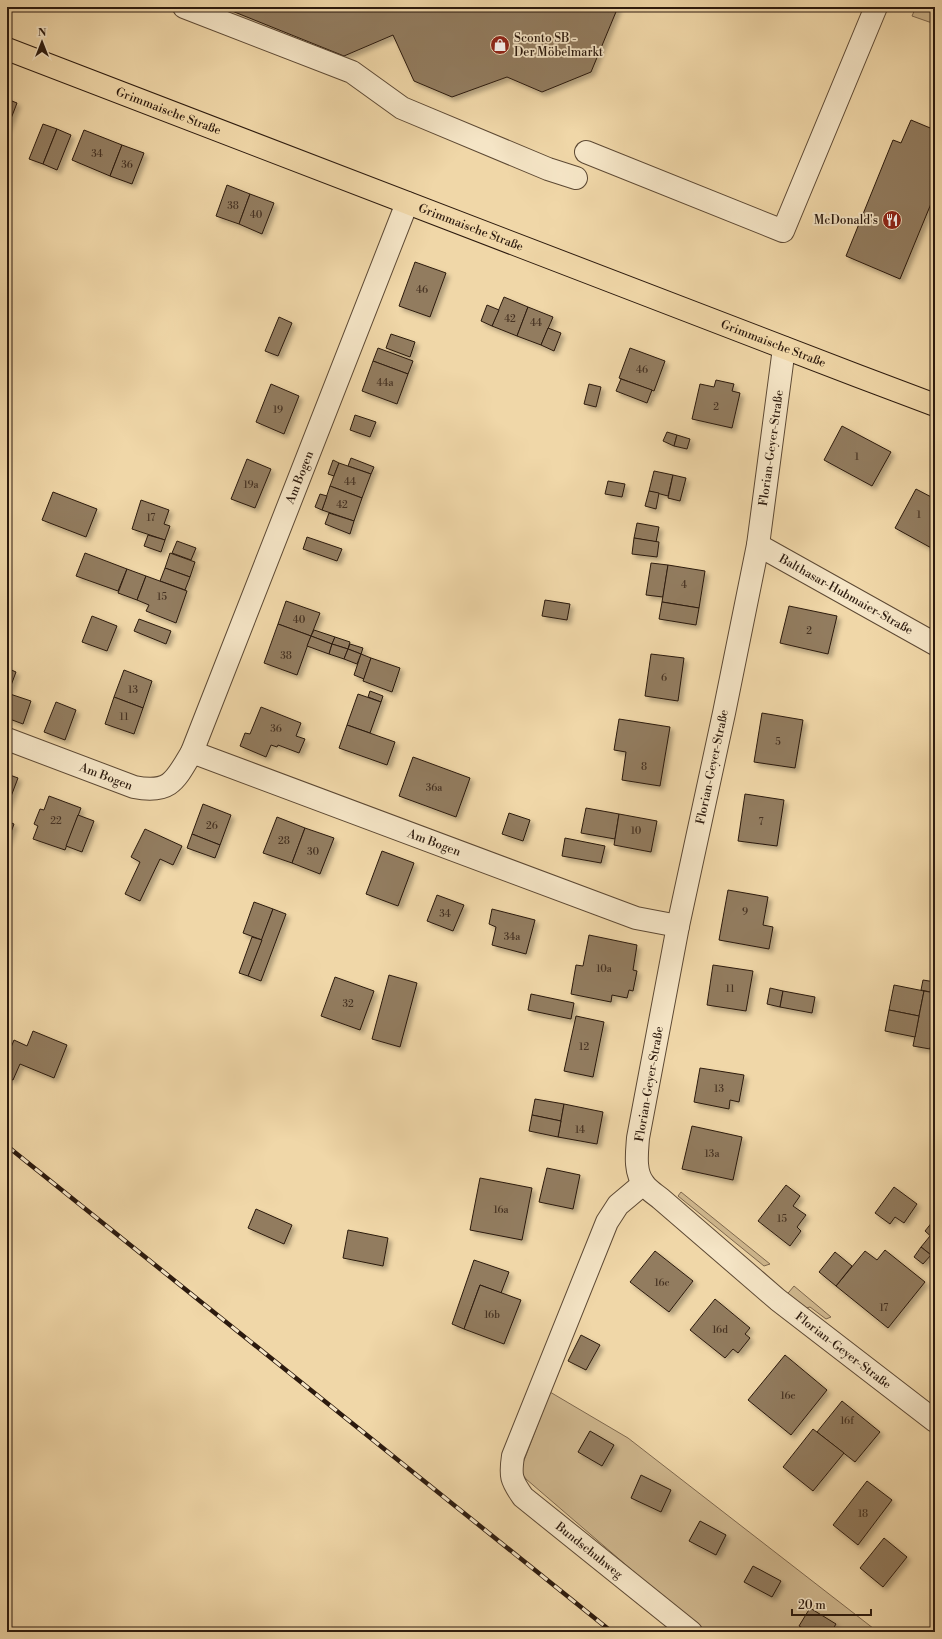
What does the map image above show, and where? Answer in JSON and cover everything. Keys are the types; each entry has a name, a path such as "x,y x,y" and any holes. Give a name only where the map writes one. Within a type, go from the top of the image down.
{"main road":[{"name":"Grimmaische Straße","path":"7,49 408,202 784,348 935,404"}],"street":[{"path":"184,7 352,72 402,108 548,169 576,178"},
{"path":"586,152 783,231 876,7"},
{"name":"Am Bogen","path":"7,739 134,787 148,790 158,789 170,784 182,770 192,752 408,202"},
{"name":"Florian-Geyer-Straße","path":"784,348 758,546 726,706 678,926 638,1138 637,1161 639,1174 643,1184 778,1300 935,1422"},
{"name":"Balthasar-Hubmaier-Straße","path":"758,546 935,644"},
{"name":"Am Bogen","path":"192,752 636,918 678,926"},
{"name":"Bundschuhweg","path":"643,1184 618,1205 607,1222 513,1456 510,1471 512,1482 523,1497 691,1632"}],"shaded area":[{"path":"916,7 935,7 935,24 912,16"},
{"path":"681,1192 770,1264 764,1266 678,1196"},
{"path":"794,1286 831,1317 826,1319 810,1307 800,1310 784,1298"},
{"path":"550,1392 628,1438 878,1632 704,1632 526,1479 520,1471"}],"building":[{"name":"Sconto SB - Der Möbelmarkt","path":"222,7 618,7 591,72 542,92 507,77 452,97 414,81 393,35 344,56"},
{"path":"7,99 17,103 7,129"},
{"name":"McDonald's","path":"911,120 935,130 935,194 900,279 846,256 893,140 901,143"},
{"path":"43,124 57,129 43,164 29,159"},
{"path":"57,129 71,135 57,170 43,164"},
{"path":"84,130 122,145 110,176 72,160"},
{"path":"122,145 144,153 132,184 110,176"},
{"path":"227,185 250,194 239,224 216,216"},
{"path":"250,194 274,203 262,234 239,224"},
{"path":"415,262 446,273 430,317 399,306"},
{"path":"504,297 528,307 517,336 492,326"},
{"path":"487,305 499,310 492,326 481,321"},
{"path":"528,307 553,317 541,345 517,336"},
{"path":"279,317 292,323 278,356 265,351"},
{"path":"548,328 561,333 554,351 541,345"},
{"path":"391,334 415,342 410,357 386,348"},
{"path":"378,348 413,361 408,374 373,361"},
{"path":"630,348 665,361 654,391 619,378"},
{"path":"373,361 408,374 397,404 362,391"},
{"path":"621,379 652,390 647,403 616,391"},
{"path":"716,380 734,384 732,391 740,393 732,428 692,419 700,384 714,387"},
{"path":"271,384 299,396 284,434 256,422"},
{"path":"589,384 601,387 596,407 584,404"},
{"path":"355,415 376,422 370,437 350,430"},
{"path":"842,426 891,452 872,486 824,460"},
{"path":"667,432 677,435 674,446 663,441"},
{"path":"677,435 690,439 687,449 674,446"},
{"path":"351,458 374,467 371,474 348,466"},
{"path":"247,459 271,469 255,508 231,499"},
{"path":"333,460 339,463 334,476 328,474"},
{"path":"339,463 371,474 362,498 330,486"},
{"path":"654,471 673,475 668,496 649,491"},
{"path":"673,475 686,478 680,501 668,498"},
{"path":"608,481 625,484 622,497 605,494"},
{"path":"330,486 362,498 354,521 322,510"},
{"path":"916,489 935,499 935,550 895,528"},
{"path":"649,491 659,493 656,509 645,506"},
{"path":"53,492 97,509 86,537 42,520"},
{"path":"320,494 327,496 322,510 315,507"},
{"path":"141,500 169,510 164,524 170,526 165,540 132,529"},
{"path":"329,513 354,521 350,534 325,524"},
{"path":"637,523 659,527 656,542 634,538"},
{"path":"148,535 165,540 161,552 144,546"},
{"path":"307,537 342,549 337,561 303,549"},
{"path":"634,538 659,542 657,557 632,554"},
{"path":"177,541 196,548 191,560 172,553"},
{"path":"85,553 127,569 118,591 76,576"},
{"path":"170,553 195,562 190,577 165,568"},
{"path":"651,563 668,565 663,597 646,595"},
{"path":"668,565 705,571 699,608 662,602"},
{"path":"165,568 190,577 185,590 160,581"},
{"path":"127,569 146,576 137,600 118,593"},
{"path":"146,576 187,591 176,623 146,611 149,605 137,600"},
{"path":"545,600 570,604 567,620 542,616"},
{"path":"286,601 320,613 311,636 278,624"},
{"path":"662,602 699,608 696,625 659,619"},
{"path":"789,606 837,616 828,654 780,643"},
{"path":"92,616 117,626 107,651 82,642"},
{"path":"139,619 171,631 166,644 134,631"},
{"path":"278,624 311,636 297,675 264,663"},
{"path":"314,630 335,637 332,644 311,636"},
{"path":"311,636 332,644 329,654 307,646"},
{"path":"335,637 350,642 348,649 332,644"},
{"path":"332,644 348,649 344,659 329,654"},
{"path":"350,644 363,648 361,654 348,649"},
{"path":"348,649 361,654 357,664 344,659"},
{"path":"361,654 371,658 364,679 354,675"},
{"path":"651,654 684,658 678,701 645,696"},
{"path":"371,658 400,668 392,692 363,681"},
{"path":"7,668 16,672 7,696"},
{"path":"124,670 152,681 143,708 114,697"},
{"path":"370,691 383,696 381,702 368,697"},
{"path":"10,694 31,701 23,724 7,718 7,703"},
{"path":"358,694 381,702 370,733 347,725"},
{"path":"114,697 143,708 134,734 105,724"},
{"path":"56,702 76,710 65,740 44,732"},
{"path":"261,707 301,723 296,736 305,739 299,753 278,745 277,747 271,745 266,757 240,746 245,733 250,734"},
{"path":"762,713 803,720 795,768 754,762"},
{"path":"619,719 670,727 660,786 622,780 626,752 614,750"},
{"path":"347,725 395,742 387,765 339,748"},
{"path":"413,757 470,778 456,817 399,796"},
{"path":"7,774 18,778 7,807"},
{"path":"745,794 784,800 777,846 738,841"},
{"path":"49,796 81,808 65,850 33,839 38,826 34,824 40,809 44,810"},
{"path":"203,804 231,815 220,845 192,834"},
{"path":"586,808 619,814 615,839 581,833"},
{"path":"509,813 530,820 523,841 502,834"},
{"path":"619,814 657,821 651,852 614,845"},
{"path":"78,815 94,821 82,852 66,846"},
{"path":"277,817 305,828 292,863 263,853"},
{"path":"7,821 14,824 7,843"},
{"path":"305,828 334,838 320,874 292,863"},
{"path":"145,829 182,846 173,865 160,859 140,901 125,894 140,862 131,857"},
{"path":"192,834 220,845 215,858 187,848"},
{"path":"565,838 605,846 601,863 562,856"},
{"path":"382,851 414,863 398,906 366,894"},
{"path":"728,890 768,897 763,925 773,927 769,949 719,940"},
{"path":"437,895 464,905 453,931 427,921"},
{"path":"254,902 273,909 262,940 243,933"},
{"path":"273,909 286,914 261,981 248,976"},
{"path":"492,909 535,920 526,954 492,945 496,927 489,924"},
{"path":"589,935 637,945 633,970 637,971 633,991 629,990 627,998 612,995 611,1002 571,994 576,965 583,966"},
{"path":"252,937 262,940 248,976 239,973"},
{"path":"713,965 753,971 746,1011 707,1005"},
{"path":"389,975 417,983 400,1047 372,1039"},
{"path":"335,977 374,991 360,1030 321,1016"},
{"path":"923,980 935,982 935,993 921,990"},
{"path":"894,985 924,991 919,1016 889,1010"},
{"path":"770,988 783,991 780,1007 767,1004"},
{"path":"783,991 815,997 812,1013 780,1007"},
{"path":"924,991 935,993 935,1025 930,1049 913,1046"},
{"path":"531,994 574,1003 571,1019 528,1010"},
{"path":"889,1010 919,1016 915,1037 885,1031"},
{"path":"576,1016 604,1022 593,1077 564,1071"},
{"path":"935,1026 935,1050 930,1049"},
{"path":"33,1031 67,1045 54,1078 20,1064 13,1080 7,1078 7,1057 14,1040 27,1046"},
{"path":"700,1068 744,1075 739,1102 730,1100 729,1109 694,1102"},
{"path":"535,1099 564,1104 561,1121 532,1115"},
{"path":"564,1104 603,1112 597,1144 558,1137"},
{"path":"532,1115 561,1121 558,1137 529,1131"},
{"path":"692,1126 742,1137 733,1180 682,1169"},
{"path":"547,1168 580,1175 573,1209 539,1202"},
{"path":"480,1178 532,1188 522,1240 470,1230"},
{"path":"786,1185 800,1196 793,1206 806,1215 797,1227 801,1231 790,1246 758,1221"},
{"path":"894,1187 917,1204 904,1223 895,1217 890,1224 875,1213"},
{"path":"256,1209 292,1225 284,1244 248,1228"},
{"path":"933,1221 935,1222 935,1240 925,1231"},
{"path":"348,1230 388,1238 383,1266 343,1258"},
{"path":"930,1236 935,1240 935,1258 921,1247"},
{"path":"921,1247 931,1255 923,1264 914,1257"},
{"path":"885,1250 925,1282 888,1328 836,1286 865,1251 877,1260"},
{"path":"655,1251 693,1281 669,1312 630,1282"},
{"path":"835,1252 852,1266 836,1286 819,1272"},
{"path":"474,1260 509,1272 501,1293 480,1285 464,1329 452,1324"},
{"path":"480,1285 521,1300 504,1344 464,1329"},
{"path":"715,1299 750,1328 745,1334 750,1338 738,1353 733,1349 725,1358 690,1330"},
{"path":"581,1335 600,1345 586,1370 568,1361"},
{"path":"785,1355 827,1390 791,1435 748,1400"},
{"path":"842,1401 880,1432 855,1462 817,1432"},
{"path":"813,1429 844,1453 813,1491 783,1467"},
{"path":"590,1431 614,1445 602,1466 578,1452"},
{"path":"641,1475 671,1490 661,1512 631,1498"},
{"path":"867,1481 892,1500 858,1545 833,1525"},
{"path":"700,1521 726,1535 716,1555 689,1541"},
{"path":"884,1538 907,1557 883,1587 860,1568"},
{"path":"753,1566 781,1581 772,1597 744,1582"},
{"path":"810,1608 836,1624 831,1632 810,1632 799,1626"}],"railway":[{"path":"7,1146 612,1632"}],"place":[{"name":"Sconto SB - Der Möbelmarkt","path":"500,45"},
{"name":"McDonald's","path":"892,220"}]}
